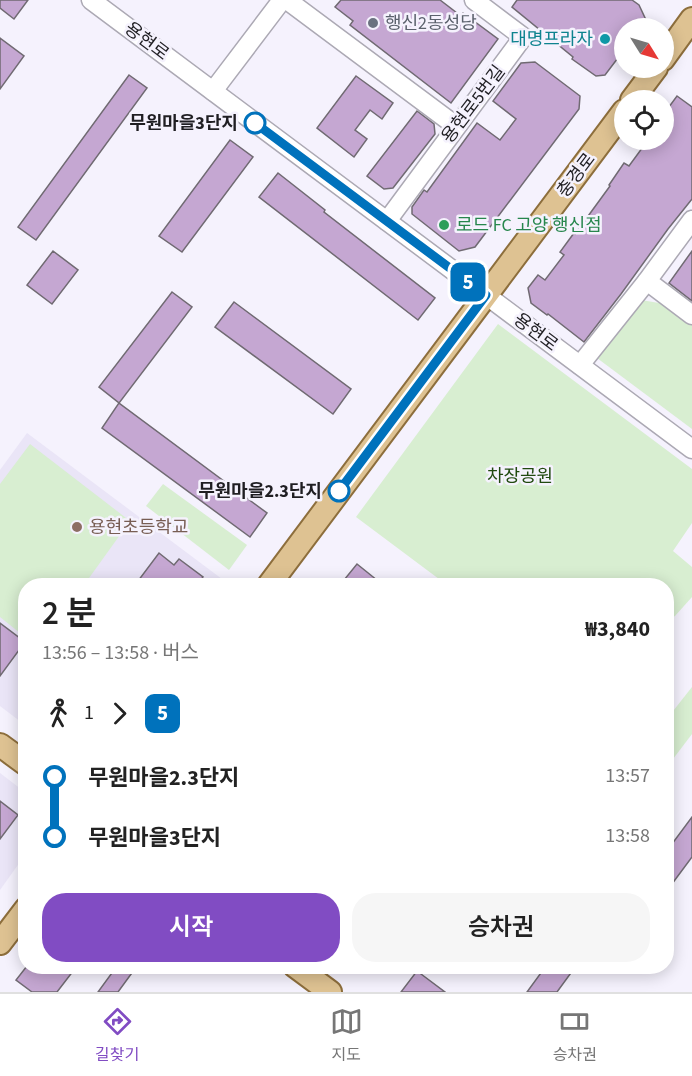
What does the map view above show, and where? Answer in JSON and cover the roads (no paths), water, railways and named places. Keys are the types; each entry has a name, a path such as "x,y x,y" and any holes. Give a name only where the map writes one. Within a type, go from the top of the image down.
{"main road":[{"path":"674,43 692,19"},
{"name":"충경로","path":"274,578 614,124"},
{"path":"0,745 18,758"},
{"path":"0,943 18,919"},
{"path":"306,974 330,992"}],"street":[{"name":"용현로","path":"91,0 692,449"},
{"path":"213,91 282,0"},
{"path":"287,0 456,126"},
{"name":"용현로5번길","path":"387,221 524,37 474,0"},
{"path":"580,365 692,220"},
{"path":"647,281 692,315"}],"place":[{"name":"행신2동성당","path":"373,23"},
{"name":"대명프라자","path":"605,39"},
{"name":"무원마을3단지","path":"255,123"},
{"name":"로드 FC 고양 행신점","path":"444,225"},
{"name":"무원마을2.3단지","path":"339,491"},
{"name":"용현초등학교","path":"77,527"}],"park label":[{"name":"차장공원","path":"520,476"}]}
